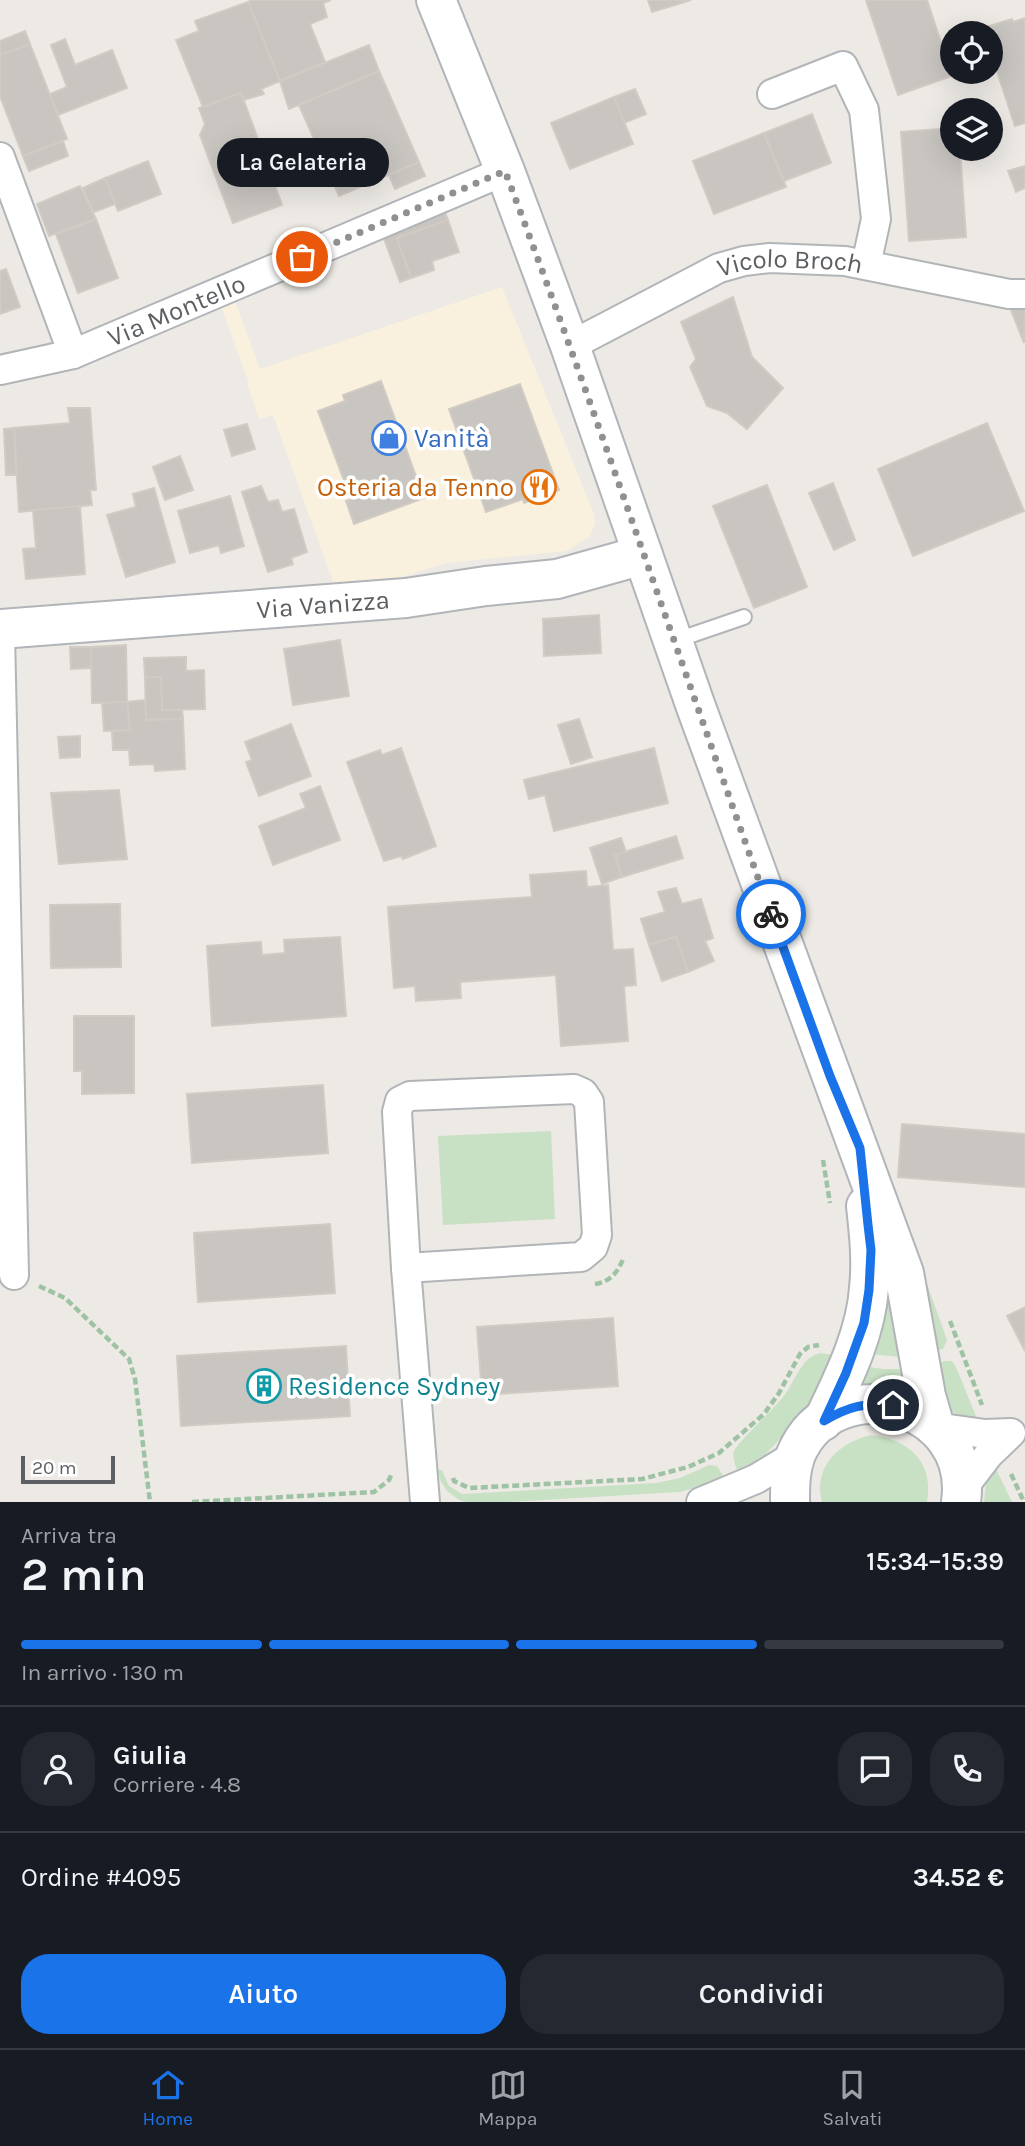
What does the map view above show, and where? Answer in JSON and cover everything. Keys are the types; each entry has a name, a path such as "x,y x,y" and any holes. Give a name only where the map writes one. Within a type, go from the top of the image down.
{"main road":[{"path":"436,0 505,171 570,346 673,641 904,1273 926,1396 935,1427"},
{"name":"Via Vanizza","path":"0,631 406,598 557,579 643,555"},
{"path":"824,1421 846,1373 864,1323 869,1290 871,1250 860,1148"},
{"path":"790,1502 790,1478 797,1454 808,1436 824,1421 845,1409 868,1404 893,1405 916,1413 935,1427 950,1444 959,1465 964,1497"}],"street":[{"path":"772,94 843,66 864,110 876,219 866,265"},
{"path":"0,157 74,354"},
{"name":"Via Montello","path":"0,370 74,354 505,171"},
{"name":"Vicolo Broch","path":"570,346 719,268 770,258 866,265 1009,294 1025,294"},
{"path":"0,631 14,1275"},
{"path":"406,1268 580,1257 593,1247 597,1235 590,1115 589,1102 583,1093 574,1089 410,1096 400,1101 397,1112 406,1268 425,1502"},
{"path":"935,1427 985,1434 1018,1429"},
{"path":"964,1497 989,1454 1018,1429"},
{"path":"701,1502 756,1479 797,1454"}],"lane":[{"path":"673,641 744,617"}],"path":[{"path":"587,1284 601,1283 617,1273 625,1254"},
{"path":"14,1275 65,1298 129,1359 135,1379 150,1502"},
{"path":"451,1474 454,1481 469,1488 642,1479 688,1467 719,1453 764,1414 800,1354 808,1347 827,1345"},
{"path":"192,1502 374,1492 389,1480 396,1465"},
{"path":"1010,1472 1024,1502"}],"shaded area":[{"path":"502,287 594,514 595,523 590,536 566,551 446,563 401,577 334,585 273,415 259,419 219,301 233,296 260,369"}],"green space":[{"path":"551,1131 555,1219 443,1225 438,1136"},
{"path":"911,1239 947,1340 943,1349 931,1351"},
{"path":"885,1266 901,1357 868,1354"},
{"path":"821,1353 838,1356 812,1405 760,1460 738,1473 734,1451 783,1397 803,1364"},
{"path":"952,1361 956,1367 978,1421 956,1414 945,1402 934,1364"},
{"path":"863,1366 903,1369 907,1391 890,1386 855,1387"},
{"path":"871,1435 896,1441 916,1455 926,1475 927,1502 822,1502 821,1478 831,1458 849,1444"},
{"path":"709,1465 717,1466 726,1480 679,1492 506,1502 459,1500 447,1491 440,1480 438,1470 442,1470 449,1486 462,1494 656,1483 680,1478"},
{"path":"996,1469 1012,1502 984,1502 986,1483"}],"building":[{"path":"331,0 323,3 327,17 310,24 325,62 280,81 248,2"},
{"path":"648,0 691,0 652,12"},
{"path":"866,0 927,0 940,40 940,80 898,95"},
{"path":"248,2 280,81 261,89 264,94 243,100 241,93 203,107 176,40 199,31 195,21"},
{"path":"1025,18 1025,123 1015,126 1001,84 1003,22 1012,19 1013,22"},
{"path":"25,31 30,44 0,55 0,41"},
{"path":"65,39 75,65 112,50 127,88 58,115 50,94 67,87 51,45"},
{"path":"30,44 67,139 23,156 0,96 0,55"},
{"path":"369,45 379,71 289,109 280,81"},
{"path":"379,71 419,162 339,196 299,105"},
{"path":"635,89 646,114 624,123 614,97"},
{"path":"241,93 282,205 233,223 200,135 205,124 199,108"},
{"path":"614,97 633,144 570,169 551,123"},
{"path":"812,114 831,163 784,181 764,133"},
{"path":"940,129 940,161 961,161 966,237 909,241 901,132"},
{"path":"764,133 786,187 714,214 693,161"},
{"path":"63,141 68,156 29,171 23,156"},
{"path":"148,161 161,194 118,211 105,178"},
{"path":"419,162 425,176 395,189 389,175"},
{"path":"1025,166 1025,188 1016,192 1008,171"},
{"path":"105,178 115,204 94,212 83,188"},
{"path":"80,186 96,219 49,236 37,204"},
{"path":"445,213 448,220 397,238 411,278 400,282 383,236"},
{"path":"96,219 118,278 78,293 56,234"},
{"path":"448,220 459,252 432,261 434,270 411,278 397,238"},
{"path":"6,269 20,307 0,314 0,271"},
{"path":"733,297 752,357 783,388 747,429 727,413 707,406 690,367 696,359 681,322"},
{"path":"1021,300 1025,310 1024,343 1009,305"},
{"path":"381,381 424,498 354,524 346,501 351,499 318,411 345,401 343,395"},
{"path":"520,384 559,490 524,503 523,499 486,512 449,409"},
{"path":"68,408 90,408 96,490 90,490 92,505 19,512 14,428 70,423"},
{"path":"987,423 1024,511 913,556 878,469"},
{"path":"247,424 255,449 232,456 224,430"},
{"path":"14,428 16,475 6,475 4,429"},
{"path":"180,456 193,490 165,500 153,467"},
{"path":"833,483 855,540 834,550 809,493"},
{"path":"767,485 807,587 754,608 713,506"},
{"path":"261,486 268,502 278,500 282,512 294,509 307,552 291,558 293,564 268,572 242,492"},
{"path":"154,488 175,562 126,577 107,515 136,507 133,494"},
{"path":"230,496 244,546 221,553 219,545 190,553 178,511"},
{"path":"80,506 85,574 26,579 23,549 36,548 33,510"},
{"path":"599,615 601,653 544,656 543,619"},
{"path":"340,640 349,696 293,705 284,649"},
{"path":"126,645 127,702 92,703 91,647"},
{"path":"70,647 91,647 91,668 71,669"},
{"path":"186,657 186,671 204,670 205,709 162,710 161,677 145,677 144,658"},
{"path":"145,677 161,677 162,710 182,710 183,719 146,720"},
{"path":"145,700 146,720 183,719 185,769 155,771 154,764 130,765 129,750 113,750 112,731 130,730 127,702"},
{"path":"127,702 130,730 104,731 102,703"},
{"path":"579,719 592,757 571,764 558,725"},
{"path":"291,724 311,776 259,796 246,762 252,760 245,742"},
{"path":"80,736 80,757 60,758 58,737"},
{"path":"401,748 436,846 403,859 401,856 384,861 347,762 380,750 382,755"},
{"path":"654,748 668,803 554,831 545,795 529,799 524,780"},
{"path":"320,786 340,840 273,865 259,826 306,808 300,794"},
{"path":"119,790 127,859 59,864 51,793"},
{"path":"676,836 683,858 622,877 615,855"},
{"path":"621,838 626,852 615,855 622,877 602,884 590,848"},
{"path":"586,871 587,887 608,885 613,950 633,949 636,985 624,986 628,1041 561,1046 556,975 460,982 461,998 416,1001 415,986 394,988 388,907 532,897 530,875"},
{"path":"676,888 682,904 701,899 713,938 705,941 714,961 688,972 676,937 649,945 641,919 665,912 658,892"},
{"path":"120,904 121,967 51,968 50,905"},
{"path":"340,937 346,1016 212,1026 207,946 261,942 262,955 285,953 284,940"},
{"path":"676,937 688,972 662,981 649,945"},
{"path":"74,1016 134,1016 134,1093 82,1094 82,1071 74,1071"},
{"path":"323,1085 328,1153 192,1163 187,1094"},
{"path":"902,1124 1025,1134 1025,1187 898,1177"},
{"path":"330,1224 335,1293 198,1302 194,1233"},
{"path":"1025,1307 1025,1351 1007,1316"},
{"path":"613,1318 618,1386 482,1395 477,1327"},
{"name":"Residence Sydney","path":"346,1346 350,1416 181,1426 177,1356"}],"way so far":[{"path":"302,257 505,171 586,390 771,914"}],"place":[{"name":"La Gelateria","path":"302,257"},
{"name":"Vanità","path":"389,438"},
{"name":"Osteria da Tenno","path":"539,487"},
{"name":"Residence Sydney","path":"264,1386"}],"route":[{"path":"771,914 830,1076 860,1148 871,1250 864,1323 846,1373 824,1421 845,1409 868,1404 893,1405"}]}
